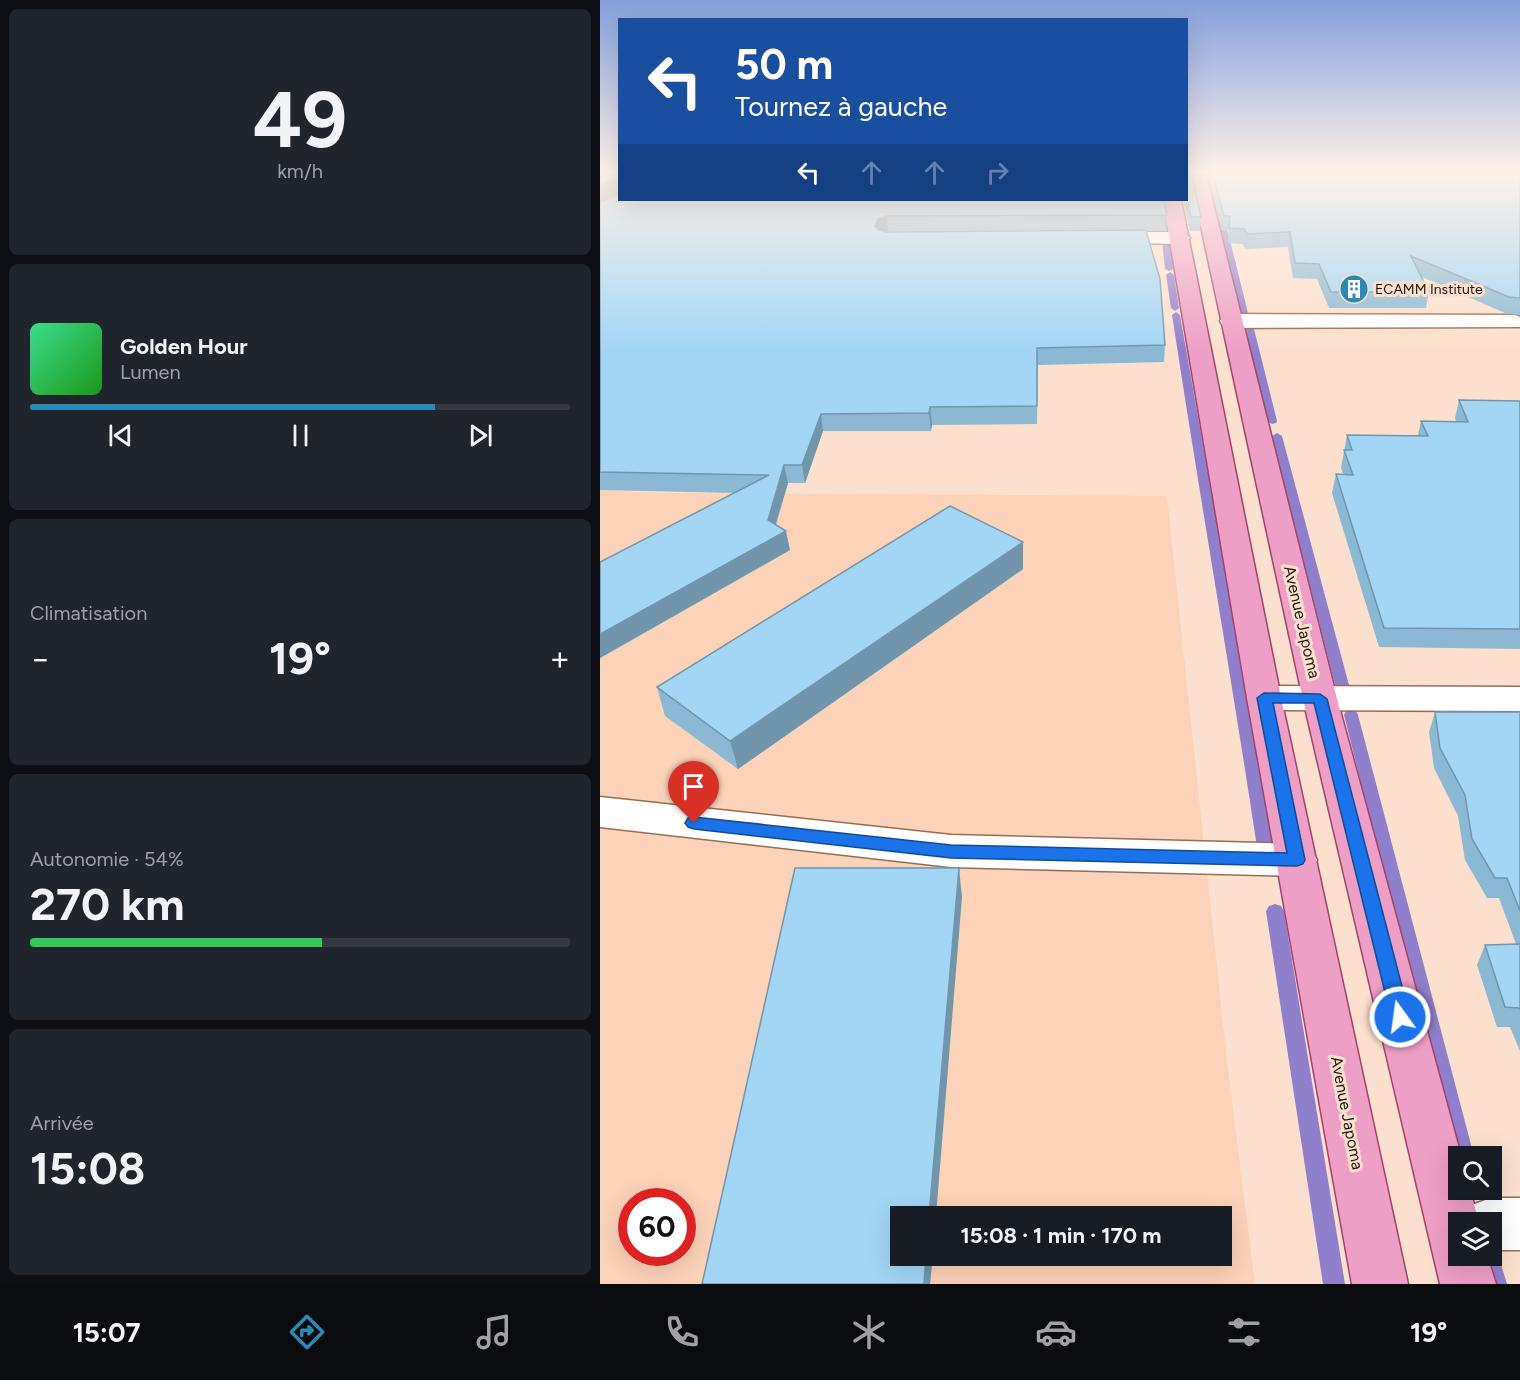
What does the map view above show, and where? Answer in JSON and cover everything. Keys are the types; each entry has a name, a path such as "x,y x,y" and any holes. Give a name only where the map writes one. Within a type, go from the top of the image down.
{"main road":[{"name":"Avenue Japoma","path":"1179,231 1264,698 1380,1284"},
{"name":"Avenue Japoma","path":"1211,231 1320,699 1458,1212"},
{"name":"Avenue Japoma","path":"1467,1266 1468,1284"}],"street":[{"path":"1086,238 1180,238"},
{"path":"1231,321 1515,322"},
{"path":"1264,698 1520,699"},
{"path":"600,812 951,851 1297,860"},
{"path":"1502,1227 1520,1224"}],"shaded area":[{"path":"600,490 662,493 1167,496 1227,1061 1255,1284 600,1284"}],"building":[{"path":"600,231 1146,231 1160,279 1165,345 1037,348 1037,406 930,407 929,413 821,414 802,465 784,465 768,520 786,531 600,634 600,562 769,475 600,472"},
{"path":"1245,231 1520,231 1520,298 1509,297 1411,256 1429,292 1331,292 1319,264 1295,263 1290,232 1247,234"},
{"path":"1459,400 1520,401 1520,629 1384,628 1336,474 1353,475 1344,450 1352,450 1347,435 1428,436 1421,421 1468,422"},
{"path":"950,506 1023,542 730,741 657,687"},
{"path":"1435,712 1520,712 1520,911 1507,878 1495,878 1472,839 1465,795 1440,748"},
{"path":"795,868 959,868 930,1206 890,1206 890,1266 925,1266 924,1284 702,1284"},
{"path":"1520,944 1520,1009 1505,1007 1485,945"}],"waterway":[{"path":"1224,231 1244,313"},
{"path":"1166,241 1169,269"},
{"path":"1170,275 1175,308"},
{"path":"1176,315 1265,847"},
{"path":"1249,329 1272,421"},
{"path":"1277,436 1342,685"},
{"path":"1351,715 1461,1146"},
{"path":"1275,911 1334,1284"},
{"path":"1491,1266 1496,1284"}],"place":[{"name":"ECAMM Institute","path":"1354,289"}],"route":[{"path":"694,823 951,851 1297,860 1264,698 1320,699 1400,1017"}]}
